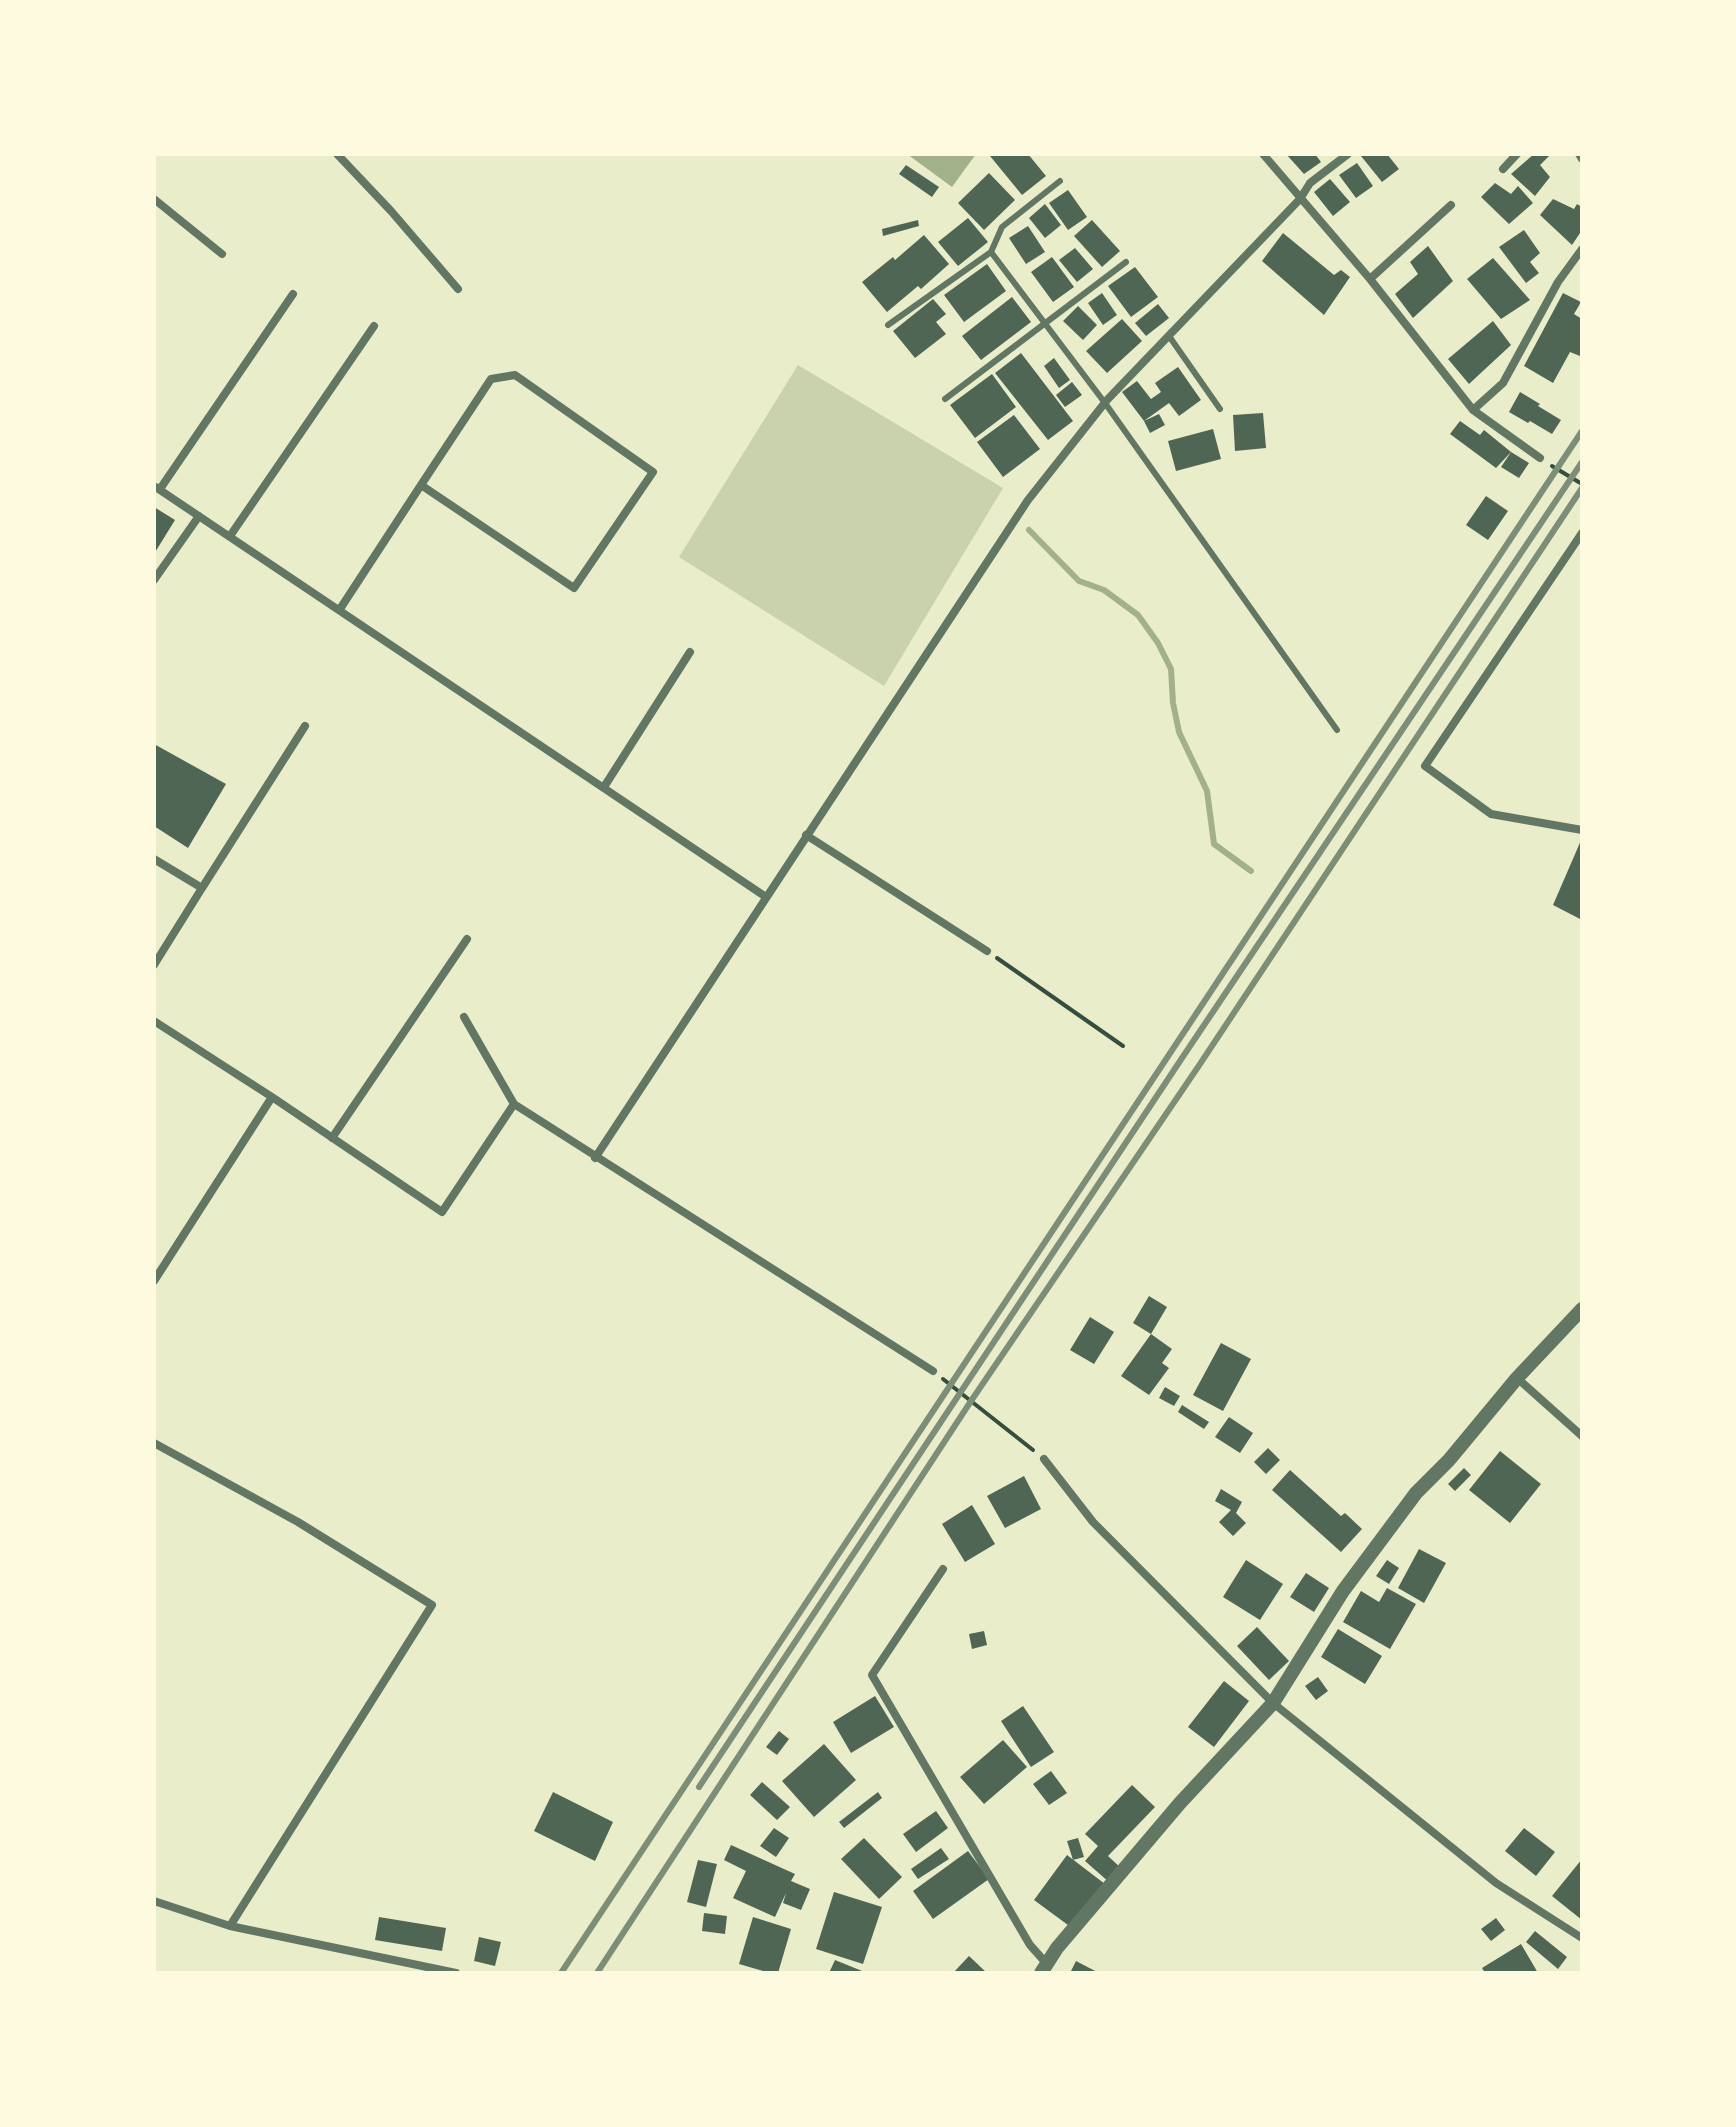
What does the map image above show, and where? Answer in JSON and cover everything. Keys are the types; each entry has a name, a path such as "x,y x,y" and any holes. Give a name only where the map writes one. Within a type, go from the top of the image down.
{"street":[{"path":"337,154 458,289"},
{"path":"1263,154 1370,279 1473,410 1540,458"},
{"path":"595,1158 1028,500 1105,403 1300,199 1310,183 1348,154"},
{"path":"1503,169 1517,154"},
{"path":"1579,154 1582,159"},
{"path":"154,199 222,254"},
{"path":"1370,279 1451,205"},
{"path":"1473,410 1503,383 1558,282 1582,249"},
{"path":"293,294 157,488 766,897"},
{"path":"230,536 374,326"},
{"path":"340,609 421,485 491,379 515,375 653,472 574,588 421,485"},
{"path":"154,580 199,516"},
{"path":"1582,533 1425,766 1491,814 1582,830"},
{"path":"604,787 690,652"},
{"path":"154,965 305,726"},
{"path":"806,835 987,951"},
{"path":"154,859 202,888"},
{"path":"332,1138 467,939"},
{"path":"464,1017 514,1104 933,1371"},
{"path":"154,1021 442,1212 514,1104"},
{"path":"154,1281 272,1097"},
{"path":"943,1569 872,1675 1044,1968 1057,1948 1180,1803 1273,1703 1343,1591 1416,1493 1582,1309"},
{"path":"1517,1378 1582,1436"},
{"path":"154,1443 298,1522 432,1605 230,1926"},
{"path":"1044,1459 1093,1522 1273,1703 1496,1883 1582,1938"},
{"path":"154,1901 230,1926 409,1969 456,1973"}],"lane":[{"path":"888,325 991,252 1002,227 1060,181"},
{"path":"991,252 1105,403 1337,730"},
{"path":"945,399 1126,262"},
{"path":"1169,336 1220,409"}],"path":[{"path":"1540,458 1582,484"},
{"path":"987,951 1123,1046"},
{"path":"933,1371 1044,1459"}],"shaded area":[{"path":"907,154 976,154 952,187"},
{"path":"798,365 1003,488 884,686 679,557"}],"building":[{"path":"1028,154 1046,176 1022,195 990,156"},
{"path":"1286,154 1315,154 1321,162 1304,174"},
{"path":"1387,154 1399,169 1382,182 1361,156"},
{"path":"1534,154 1551,154 1540,165 1550,177 1535,196 1511,174"},
{"path":"1357,163 1373,186 1356,198 1339,175"},
{"path":"906,165 939,187 932,197 899,174"},
{"path":"989,173 1015,200 984,230 958,203"},
{"path":"1330,179 1350,202 1333,216 1314,192"},
{"path":"1495,183 1511,194 1518,186 1533,203 1509,224 1481,197"},
{"path":"1068,190 1087,217 1068,230 1049,203"},
{"path":"1553,199 1574,209 1577,204 1582,207 1582,230 1572,245 1540,215"},
{"path":"1045,204 1061,225 1045,238 1029,218"},
{"path":"968,218 988,242 958,266 938,242"},
{"path":"918,220 919,226 883,236 882,229"},
{"path":"1092,220 1120,251 1102,267 1074,236"},
{"path":"1028,226 1045,252 1026,264 1009,238"},
{"path":"1524,230 1540,253 1530,262 1539,273 1526,283 1499,247"},
{"path":"1283,233 1334,275 1341,270 1350,277 1324,315 1262,261"},
{"path":"924,235 949,264 921,289 918,286 887,312 862,282 893,257 895,260"},
{"path":"1428,246 1453,281 1413,318 1395,294 1418,274 1410,262"},
{"path":"1075,248 1093,269 1077,282 1059,260"},
{"path":"1052,257 1074,287 1053,302 1031,272"},
{"path":"1493,258 1530,300 1501,319 1467,279"},
{"path":"987,264 1006,291 964,322 944,295"},
{"path":"1135,267 1158,297 1131,317 1108,286"},
{"path":"1102,293 1117,315 1103,325 1088,303"},
{"path":"1563,293 1581,302 1574,314 1582,319 1582,353 1580,356 1570,352 1553,383 1524,366"},
{"path":"1012,297 1031,322 981,360 962,336"},
{"path":"933,299 946,314 936,322 946,334 915,358 893,331"},
{"path":"1158,304 1169,318 1146,336 1135,323"},
{"path":"1078,306 1097,325 1083,340 1063,321"},
{"path":"1122,319 1142,341 1107,373 1086,351"},
{"path":"1493,321 1511,345 1469,384 1448,359"},
{"path":"1021,353 1073,421 1048,440 995,373"},
{"path":"1054,358 1070,380 1059,388 1044,366"},
{"path":"1178,367 1201,400 1179,416 1169,403 1144,421 1122,392 1137,381 1151,399 1161,392 1155,383"},
{"path":"992,374 1016,407 975,438 950,405"},
{"path":"1072,382 1082,395 1065,407 1056,395"},
{"path":"1520,392 1561,420 1552,434 1509,412"},
{"path":"1263,413 1266,448 1235,451 1233,415"},
{"path":"1159,414 1165,425 1150,433 1144,421"},
{"path":"1014,415 1040,449 1003,477 977,442"},
{"path":"1460,421 1480,435 1484,430 1511,452 1496,468 1450,434"},
{"path":"1213,429 1221,459 1176,471 1168,441"},
{"path":"1511,452 1529,463 1519,478 1501,467"},
{"path":"1486,496 1508,511 1488,540 1466,525"},
{"path":"154,507 175,520 154,554"},
{"path":"154,744 226,784 188,848 154,826"},
{"path":"1582,838 1582,920 1553,905"},
{"path":"1149,1296 1167,1307 1151,1334 1133,1323"},
{"path":"1090,1317 1114,1332 1094,1364 1070,1350"},
{"path":"1151,1334 1172,1349 1162,1363 1169,1368 1149,1395 1121,1376"},
{"path":"1221,1343 1251,1359 1223,1411 1193,1395"},
{"path":"1165,1387 1180,1396 1174,1406 1159,1398"},
{"path":"1182,1405 1209,1422 1204,1429 1178,1412"},
{"path":"1229,1417 1253,1433 1240,1453 1215,1437"},
{"path":"1268,1448 1280,1460 1266,1474 1254,1462"},
{"path":"1500,1451 1541,1484 1510,1523 1469,1490"},
{"path":"1464,1468 1471,1475 1455,1491 1448,1484"},
{"path":"1290,1470 1341,1516 1345,1513 1362,1529 1341,1552 1272,1490"},
{"path":"1024,1476 1041,1509 1005,1528 987,1496"},
{"path":"1221,1489 1242,1502 1236,1513 1246,1523 1233,1536 1219,1522 1231,1510 1215,1501"},
{"path":"972,1505 995,1544 965,1562 942,1524"},
{"path":"1419,1549 1446,1563 1424,1603 1398,1588"},
{"path":"1246,1560 1283,1584 1260,1620 1223,1597"},
{"path":"1387,1560 1399,1568 1389,1584 1376,1576"},
{"path":"1306,1573 1329,1588 1314,1612 1290,1597"},
{"path":"1387,1588 1416,1604 1390,1649 1343,1622 1361,1591 1379,1602"},
{"path":"1257,1627 1289,1661 1269,1680 1237,1646"},
{"path":"1338,1629 1382,1656 1365,1684 1321,1657"},
{"path":"984,1631 987,1645 972,1649 969,1634"},
{"path":"1318,1677 1328,1691 1316,1700 1305,1686"},
{"path":"1224,1681 1249,1701 1214,1747 1188,1727"},
{"path":"875,1696 894,1727 851,1753 833,1722"},
{"path":"1023,1706 1054,1752 1031,1767 1001,1721"},
{"path":"779,1731 789,1739 777,1755 766,1747"},
{"path":"1003,1740 1027,1767 984,1804 960,1777"},
{"path":"824,1744 856,1780 814,1817 782,1781"},
{"path":"1051,1771 1067,1793 1049,1805 1033,1784"},
{"path":"762,1782 790,1807 777,1820 750,1795"},
{"path":"1132,1785 1155,1807 1108,1856 1122,1869 1110,1883 1085,1861 1098,1846 1085,1834"},
{"path":"553,1792 613,1822 595,1861 534,1831"},
{"path":"878,1792 882,1798 844,1828 839,1822"},
{"path":"936,1811 948,1828 916,1852 903,1834"},
{"path":"774,1828 789,1838 776,1857 760,1846"},
{"path":"1524,1828 1555,1852 1536,1876 1505,1851"},
{"path":"864,1838 902,1877 879,1899 841,1859"},
{"path":"1078,1838 1084,1857 1073,1860 1067,1841"},
{"path":"731,1845 795,1874 791,1881 810,1889 801,1910 783,1903 786,1893 775,1917 733,1898 746,1871 724,1860"},
{"path":"941,1848 949,1859 918,1879 911,1869"},
{"path":"968,1851 989,1879 933,1919 913,1891"},
{"path":"1067,1855 1105,1884 1072,1928 1034,1900"},
{"path":"1582,1859 1582,1920 1552,1896"},
{"path":"698,1860 717,1864 706,1907 687,1902"},
{"path":"834,1892 882,1907 863,1964 816,1949"},
{"path":"704,1913 727,1916 725,1934 702,1931"},
{"path":"379,1917 446,1928 442,1951 375,1940"},
{"path":"753,1917 791,1929 778,1973 739,1964"},
{"path":"1496,1918 1505,1930 1491,1941 1481,1929"},
{"path":"1535,1931 1567,1957 1558,1969 1526,1942"},
{"path":"479,1937 501,1942 495,1966 474,1961"},
{"path":"1521,1944 1538,1973 1485,1973 1482,1968"},
{"path":"969,1956 987,1973 953,1973"},
{"path":"835,1960 867,1973 829,1973"},
{"path":"1076,1961 1099,1973 1070,1973"}],"waterway":[{"path":"1029,530 1079,581 1104,590 1138,615 1158,643 1171,669 1179,732 1207,791 1214,844 1251,871"}],"railway":[{"path":"561,1973 1582,431"},
{"path":"699,1787 1582,462"},
{"path":"597,1973 971,1401 1198,1067 1582,488"}]}
